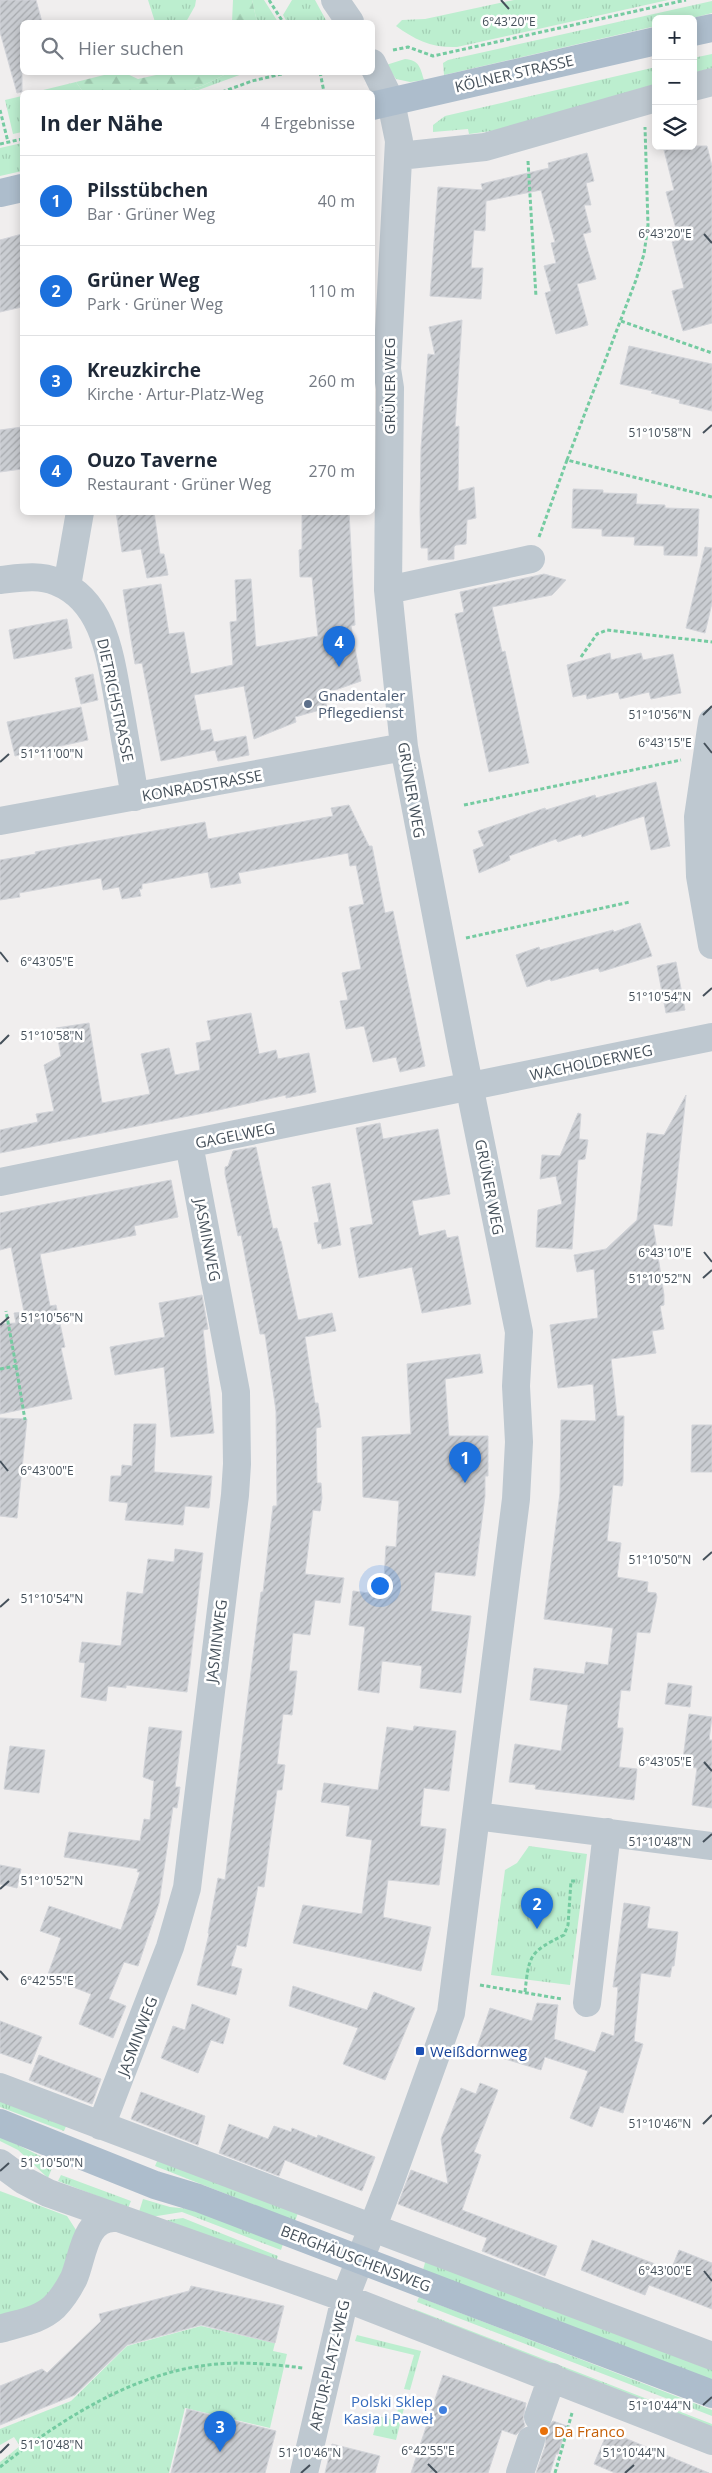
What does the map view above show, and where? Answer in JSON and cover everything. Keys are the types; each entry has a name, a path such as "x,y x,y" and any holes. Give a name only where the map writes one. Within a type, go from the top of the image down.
{"main road":[{"path":"697,31 712,28"},
{"name":"KÖLNER STRASSE","path":"382,104 652,41"},
{"path":"0,193 20,188"},
{"name":"BERGHÄUSCHENSWEG","path":"0,2124 155,2185 198,2198 712,2394"}],"street":[{"path":"334,0 349,20"},
{"name":"GRÜNER WEG","path":"360,2259 450,2013 516,1500 519,1442 516,1386 520,1332 441,943 404,747 388,590 390,388 387,369 399,141 382,104 381,57"},
{"path":"697,86 712,82"},
{"path":"399,156 485,147 650,99"},
{"path":"67,586 79,515"},
{"path":"388,590 531,559"},
{"name":"DIETRICHSTRASSE","path":"0,580 43,578 67,586 89,606 104,636 109,652 136,797"},
{"path":"712,722 705,755 698,817 699,866 712,945"},
{"name":"KONRADSTRASSE","path":"0,821 404,747"},
{"name":"WACHOLDERWEG","path":"470,1088 712,1037"},
{"name":"GAGELWEG","path":"0,1182 470,1088"},
{"name":"JASMINWEG","path":"101,2126 170,1947 187,1888 235,1495 237,1455 236,1392 189,1144"},
{"path":"476,1816 712,1846"},
{"path":"587,2003 607,1832"},
{"path":"0,2087 712,2356"},
{"path":"0,2163 23,2180 48,2193 114,2218 345,2298 552,2377 712,2441"},
{"path":"0,2329 36,2318 55,2306 75,2276 92,2229 100,2221 114,2218"},
{"name":"ARTUR-PLATZ-WEG","path":"304,2473 345,2298 360,2259"},
{"path":"520,2473 552,2377"}],"path":[{"path":"269,0 281,20"},
{"path":"381,57 408,47 433,56 686,0"},
{"path":"227,90 252,81 277,75"},
{"path":"321,75 324,90"},
{"path":"531,559 636,280 644,254 648,225 650,99"},
{"path":"0,110 8,142"},
{"path":"527,136 536,297"},
{"path":"0,144 20,139"},
{"path":"620,321 712,353"},
{"path":"567,460 712,497"},
{"path":"581,657 596,634 606,630 712,642"},
{"path":"464,806 705,755"},
{"path":"441,943 630,902"},
{"path":"6,1311 25,1420"},
{"path":"0,1369 16,1366"},
{"path":"525,1992 533,1954 544,1944 564,1935 568,1925 571,1881 600,1884"},
{"path":"454,1980 587,2003"},
{"path":"0,2467 35,2441 102,2400 163,2374 207,2365 247,2362 328,2372"},
{"path":"555,2473 580,2388"}],"green space":[{"path":"148,0 196,0 195,6 187,20 154,20"},
{"path":"233,0 252,0 257,20 232,20"},
{"path":"252,0 264,0 277,20 257,20"},
{"path":"292,0 315,0 326,20 286,20 283,15"},
{"path":"514,0 668,0 457,47 440,46 424,42 396,26 402,20 425,19"},
{"path":"712,1 712,13 697,17 697,15 652,15 652,27 444,75 443,63 448,60"},
{"path":"712,54 712,68 697,72 697,57"},
{"path":"405,59 413,61 418,65 424,80 410,82 396,79 386,65"},
{"path":"652,68 652,85 499,130 469,134 468,129 433,132 433,125 445,116"},
{"path":"104,75 129,75 138,79 156,75 224,75 189,90 82,90 76,82"},
{"path":"224,75 240,75 198,90 189,90"},
{"path":"76,82 82,90 43,90"},
{"path":"20,96 20,132 13,134 5,100"},
{"path":"20,143 20,171 0,176 0,148"},
{"path":"529,1846 587,1854 570,1985 491,1975 505,1870 517,1863"},
{"path":"0,2100 67,2124 64,2131 0,2107"},
{"path":"0,2136 54,2163 48,2178 18,2150 0,2141"},
{"path":"158,2159 298,2213 295,2221 155,2166"},
{"path":"61,2175 131,2201 128,2208 58,2181"},
{"path":"0,2191 67,2216 76,2230 67,2262 51,2292 33,2306 0,2317"},
{"path":"143,2199 170,2207 190,2209 283,2244 281,2250 182,2212 151,2217 139,2212"},
{"path":"183,2218 278,2256 275,2265 160,2223"},
{"path":"426,2259 712,2366 712,2382 423,2270"},
{"path":"419,2297 712,2410 712,2416 417,2302"},
{"path":"414,2309 712,2424 712,2433 412,2316"},
{"path":"201,2326 275,2343 273,2351 287,2354 270,2428 185,2408 169,2473 0,2473 0,2462 20,2446 14,2437 0,2445 0,2429 71,2401 127,2346"},
{"path":"357,2335 421,2351 410,2390 404,2389 414,2355 355,2341"},
{"path":"400,2402 405,2404 396,2440 373,2435 378,2416 395,2420"}],"building":[{"path":"0,0 36,0 41,20 20,20 20,75 22,75 22,90 20,90 20,92 17,93 0,32"},
{"path":"697,146 707,146 712,166 712,323 683,331 672,291 684,288 672,242 679,240 666,192 674,190 664,150 697,150"},
{"path":"587,153 594,181 586,183 591,205 584,205 591,232 583,234 596,279 577,284 588,325 556,334 545,293 551,291 544,266 556,263 551,243 555,242 541,190 486,201 485,231 474,230 471,268 483,268 481,299 430,296 438,187 483,190 481,184 549,168 548,163"},
{"path":"20,235 20,307 0,312 0,240"},
{"path":"462,320 455,427 459,426 458,491 474,487 476,518 467,520 466,544 454,547 454,559 428,560 428,548 421,548 420,512 421,448 428,354 435,355 429,327"},
{"path":"629,346 712,364 712,411 679,403 680,400 651,393 653,391 620,384"},
{"path":"20,427 20,469 0,472 0,430"},
{"path":"573,489 603,490 603,493 637,494 636,504 665,505 665,508 699,509 697,556 664,555 664,546 634,545 635,537 602,536 602,529 572,528"},
{"path":"116,515 154,515 160,554 164,554 168,575 147,578 141,549 122,552"},
{"path":"302,515 349,515 355,625 351,626 361,681 324,694 327,708 295,717 296,722 254,739 244,686 194,695 201,731 211,729 214,742 246,736 249,755 218,761 215,750 161,761 142,663 135,664 123,590 161,584 169,634 184,632 191,674 233,665 230,622 237,621 235,580 251,579 256,647 318,636 312,577 300,577 299,550 302,549"},
{"path":"705,547 712,548 712,603 705,633 686,628"},
{"path":"544,574 566,580 552,595 492,607 502,652 505,651 529,763 489,772 455,614 464,612 460,592"},
{"path":"67,619 72,648 14,659 9,630"},
{"path":"610,653 611,660 641,653 643,660 673,654 681,693 651,699 649,692 620,699 618,692 587,699 586,694 573,697 567,665"},
{"path":"93,674 98,700 81,704 75,678"},
{"path":"81,707 88,740 15,756 7,722"},
{"path":"656,782 670,846 651,850 644,816 582,837 581,834 558,842 556,839 509,856 510,860 479,873 473,850 484,846 478,831 545,808 546,810 595,795 596,798"},
{"path":"349,805 369,846 372,846 385,913 393,911 425,1066 400,1072 396,1057 373,1062 364,1026 346,1029 340,1001 348,1000 342,973 361,969 349,907 364,904 356,865 350,866 348,853 238,873 241,883 211,888 208,872 142,884 142,889 139,889 141,896 122,899 119,887 103,890 101,878 19,893 20,897 0,900 0,860 205,822 208,839 333,816 331,808"},
{"path":"640,923 652,956 600,972 598,968 551,981 550,979 527,987 516,955 539,947 540,950 613,930 614,932"},
{"path":"676,962 685,1010 666,1013 657,966"},
{"path":"251,1013 259,1054 276,1050 278,1059 309,1053 316,1092 286,1098 286,1095 0,1153 0,1130 38,1122 36,1114 54,1111 44,1065 61,1056 56,1028 89,1023 102,1103 150,1094 141,1054 169,1048 175,1075 200,1070 196,1043 211,1040 207,1021"},
{"path":"686,1095 672,1226 653,1224 664,1295 664,1305 660,1306 664,1329 652,1331 656,1353 611,1359 617,1416 624,1416 623,1482 622,1486 613,1485 607,1541 621,1543 617,1577 648,1582 647,1592 656,1593 657,1597 650,1633 637,1632 630,1691 621,1690 617,1728 623,1728 623,1733 619,1767 637,1769 634,1800 535,1789 536,1785 509,1782 515,1744 561,1751 568,1705 530,1700 534,1668 584,1674 586,1662 608,1665 613,1628 544,1619 560,1493 561,1420 596,1421 593,1384 558,1388 550,1325 598,1318 594,1269 577,1272 574,1255 606,1249 637,1220 647,1133 664,1135"},
{"path":"578,1113 581,1114 579,1139 588,1140 585,1159 578,1160 572,1249 536,1247 538,1210 562,1204 556,1176 540,1179 542,1155 560,1156"},
{"path":"380,1123 383,1139 438,1129 450,1194 412,1201 419,1236 445,1230 447,1238 458,1236 471,1304 422,1313 412,1267 359,1278 350,1228 373,1224 356,1128"},
{"path":"256,1147 273,1229 277,1228 281,1241 298,1320 332,1313 336,1331 305,1337 315,1403 318,1403 321,1427 316,1428 317,1483 321,1483 322,1498 320,1511 313,1510 305,1574 344,1578 340,1603 315,1600 310,1635 293,1633 289,1671 297,1671 292,1715 283,1714 277,1764 285,1765 282,1790 277,1790 264,1887 258,1886 246,1947 237,1945 231,1966 242,1969 236,1995 197,1985 209,1934 218,1878 225,1880 261,1592 263,1592 273,1506 277,1506 276,1411 265,1334 260,1334 241,1235 238,1236 225,1174 225,1167 228,1166 233,1151"},
{"path":"171,1180 178,1217 134,1226 136,1235 40,1254 50,1306 56,1305 65,1347 61,1348 72,1399 0,1414 0,1324 16,1323 14,1313 24,1312 11,1247 0,1250 0,1213"},
{"path":"330,1183 341,1245 322,1249 321,1243 318,1244 314,1223 319,1222 312,1187"},
{"path":"202,1295 208,1329 203,1330 214,1433 171,1437 164,1367 115,1375 110,1347 165,1337 159,1303"},
{"path":"480,1354 483,1373 445,1379 449,1436 488,1436 488,1476 485,1476 485,1496 475,1576 435,1572 431,1611 471,1616 461,1693 420,1688 422,1666 382,1661 379,1693 358,1690 365,1627 349,1625 353,1591 377,1594 379,1579 384,1579 386,1546 396,1547 399,1501 363,1497 362,1437 411,1434 407,1364"},
{"path":"0,1418 27,1419 17,1518 0,1516"},
{"path":"134,1424 156,1424 154,1472 212,1476 209,1508 185,1506 183,1525 125,1520 128,1503 109,1501 111,1476 121,1476 122,1465 132,1466"},
{"path":"692,1425 712,1425 712,1472 691,1472"},
{"path":"175,1549 203,1553 187,1692 126,1685 126,1688 108,1686 106,1701 81,1697 85,1663 79,1662 82,1642 121,1646 127,1592 143,1594 148,1559 174,1562"},
{"path":"668,1683 692,1686 690,1707 665,1704"},
{"path":"689,1714 712,1717 709,1740 712,1740 712,1808 692,1805 697,1768 682,1766"},
{"path":"414,1726 456,1731 449,1791 424,1788 420,1826 446,1829 439,1885 388,1880 383,1917 431,1927 421,1971 293,1943 303,1905 362,1914 372,1840 346,1836 350,1806 321,1802 324,1783 378,1790 387,1727 413,1731"},
{"path":"149,1727 182,1731 175,1787 180,1787 177,1808 173,1807 159,1903 138,1966 124,1962 109,1999 126,2006 113,2038 79,2024 91,1994 47,1977 61,1938 40,1931 49,1906 121,1930 140,1872 137,1872 138,1869 64,1857 69,1832 140,1841 144,1819 150,1820 154,1781 143,1777"},
{"path":"10,1746 45,1750 39,1793 4,1789"},
{"path":"0,1865 21,1869 17,1888 0,1884"},
{"path":"624,1903 650,1907 647,1928 678,1932 674,1966 672,1966 670,1977 641,1973 634,2041 643,2044 623,2113 600,2106 592,2127 570,2118 588,2071 545,2057 541,2070 476,2050 490,2008 532,2021 537,2003 558,2005 554,2039 595,2052 602,2032 614,2036 618,1987 613,1987"},
{"path":"293,1986 367,2010 374,1992 415,2008 385,2080 343,2064 358,2028 289,2006"},
{"path":"192,2004 230,2019 223,2044 211,2040 198,2073 161,2058 173,2026 185,2030"},
{"path":"0,2021 42,2037 31,2064 0,2053"},
{"path":"39,2055 101,2079 92,2104 29,2080"},
{"path":"480,2083 498,2090 474,2152 481,2155 462,2210 557,2246 545,2276 482,2251 487,2238 398,2204 411,2170 448,2184 441,2139 461,2088 476,2094"},
{"path":"141,2092 205,2116 198,2145 131,2119"},
{"path":"229,2124 268,2139 274,2126 291,2132 292,2128 317,2138 318,2135 375,2157 362,2191 285,2160 279,2176 219,2153"},
{"path":"592,2240 671,2270 679,2250 712,2263 712,2309 649,2285 645,2295 581,2270"},
{"path":"191,2286 284,2306 275,2343 201,2325 127,2345 75,2395 0,2425 0,2386 42,2369 47,2373 101,2321 99,2314 189,2291"},
{"path":"443,2375 526,2403 523,2419 525,2426 516,2435 502,2430 488,2473 411,2473"},
{"path":"187,2409 276,2431 265,2473 171,2473"},
{"path":"553,2421 567,2426 558,2454 556,2454 550,2473 536,2473 546,2444 544,2431"},
{"path":"608,2431 709,2473 615,2473 594,2464"},
{"path":"332,2444 380,2456 375,2473 325,2473"}],"place":[{"name":"Ouzo Taverne","path":"339,667"},
{"name":"Gnadentaler Pflegedienst","path":"308,704"},
{"name":"Pilsstübchen","path":"465,1483"},
{"name":"Grüner Weg","path":"537,1929"},
{"name":"Weißdornweg","path":"420,2051"},
{"name":"Polski Sklep Kasia i Paweł","path":"443,2410"},
{"name":"Da Franco","path":"544,2431"},
{"name":"Kreuzkirche","path":"220,2452"}]}
